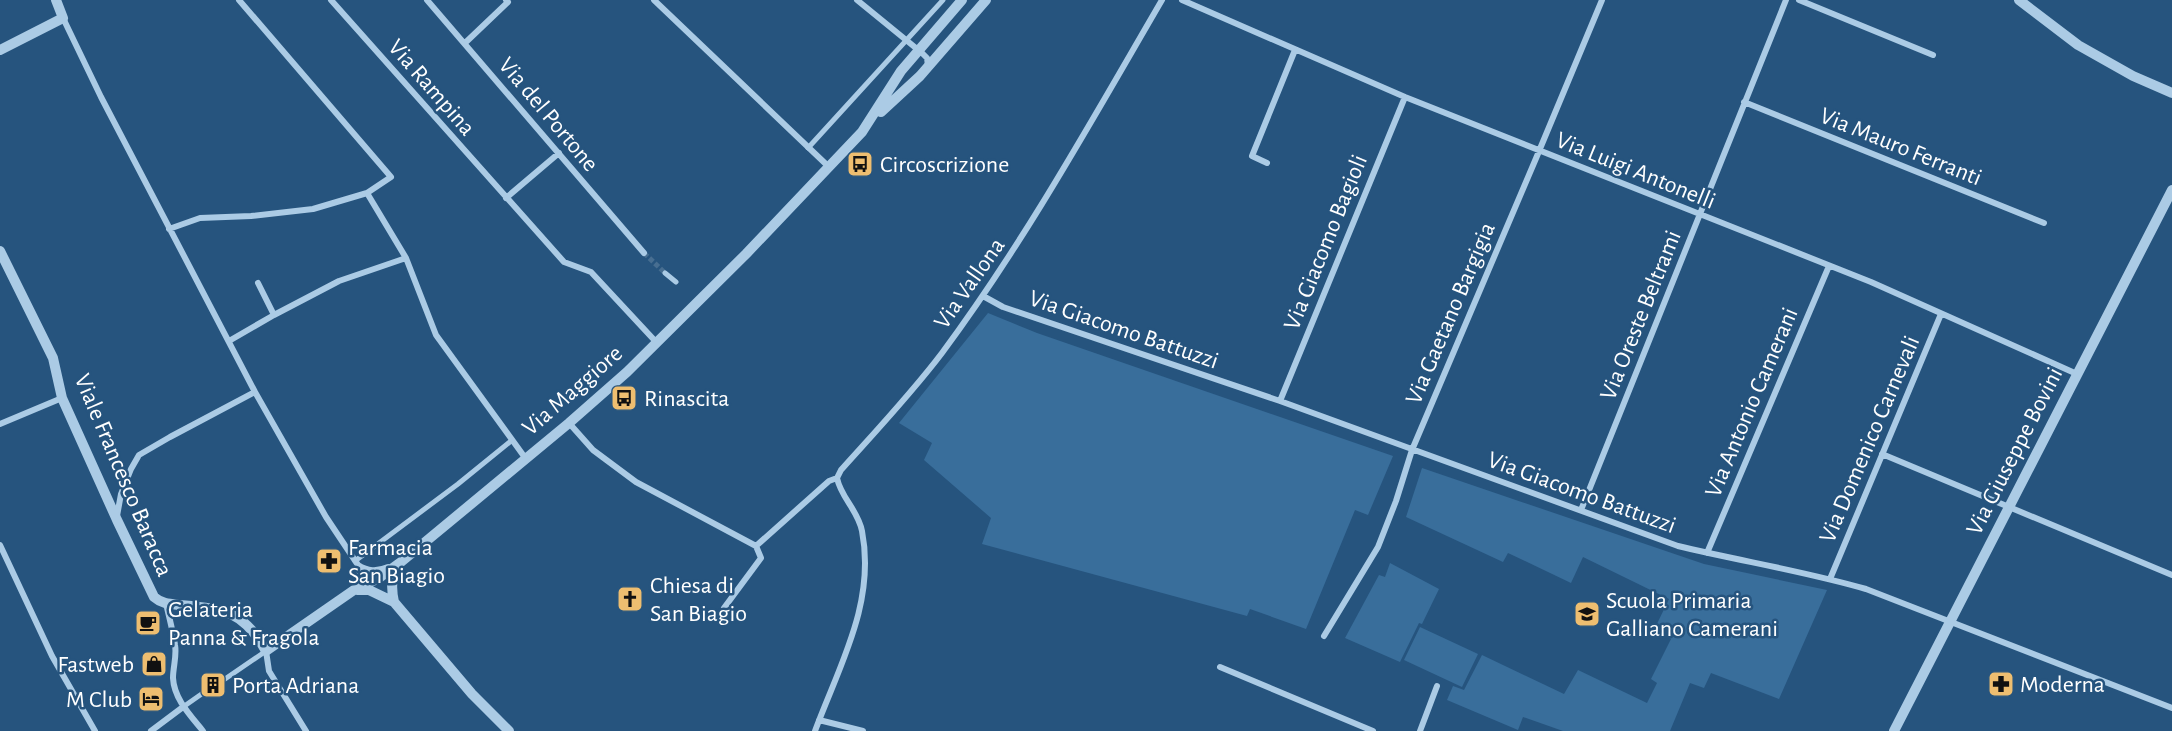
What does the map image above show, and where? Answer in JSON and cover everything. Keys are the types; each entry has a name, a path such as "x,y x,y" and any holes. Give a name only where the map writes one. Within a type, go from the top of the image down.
{"street":[{"path":"56,0 101,97 255,392 326,517 356,563 360,582 354,590"},
{"path":"169,229 200,218 251,216 313,209 367,193 391,177 239,0"},
{"name":"Via Rampina","path":"331,0 564,262 591,272 657,342"},
{"name":"Via del Portone","path":"427,0 644,253"},
{"path":"465,43 507,2 506,0"},
{"path":"654,0 829,167"},
{"path":"857,0 919,50 927,58 928,66"},
{"path":"808,148 943,0"},
{"name":"Via Maggiore","path":"872,120 901,71 962,0"},
{"name":"Via Maggiore","path":"266,651 354,590 379,578 401,562 569,423 657,342 746,254 872,120 928,66 986,0"},
{"name":"Via Vallona","path":"756,546 829,481 837,478 841,470 941,354 983,296 1044,203 1162,0"},
{"name":"Via Luigi Antonelli","path":"1182,0 1405,97 1871,282 2078,374"},
{"name":"Via Gaetano Bargigia","path":"1324,636 1378,547 1412,450 1602,0"},
{"name":"Via Oreste Beltrami","path":"1581,510 1786,0"},
{"path":"1799,0 1933,55"},
{"path":"2019,0 2078,45 2133,76 2172,93"},
{"path":"0,50 63,18"},
{"path":"1267,163 1252,156 1295,50"},
{"name":"Via Giacomo Bagioli","path":"1280,401 1405,97"},
{"name":"Via Mauro Ferranti","path":"1744,102 2044,223"},
{"path":"506,198 559,153"},
{"name":"Via Giuseppe Bovini","path":"1894,731 2172,190"},
{"path":"367,193 406,258 436,335 526,459"},
{"name":"Viale Francesco Baracca","path":"0,251 53,358 62,398 154,597 166,603 206,607 231,614 247,623 256,633 266,651"},
{"path":"229,341 339,281 406,258"},
{"name":"Via Antonio Camerani","path":"1707,553 1829,266"},
{"path":"665,273 676,282"},
{"path":"258,283 274,315"},
{"name":"Via Giacomo Battuzzi","path":"983,296 1003,307 1280,401 1678,546 1866,589 2172,708"},
{"name":"Via Domenico Carnevali","path":"1830,579 1941,314"},
{"path":"117,520 121,494 130,469 139,455 170,436 255,392"},
{"path":"0,424 62,398"},
{"path":"569,423 593,450 636,482 756,546 761,558 724,608"},
{"name":"Via Maggiore","path":"356,563 511,441"},
{"path":"1882,454 2172,576"},
{"path":"815,731 848,647 861,606 865,583 866,561 860,519 839,488 837,478"},
{"path":"0,545 52,656 95,731"},
{"path":"356,563 367,570 380,571 401,562"},
{"path":"394,602 393,573 401,562"},
{"path":"354,590 369,590 394,602 472,694 508,731"},
{"path":"166,603 175,643 173,679 175,689 183,706 203,731"},
{"path":"225,679 266,651 269,671 306,731"},
{"path":"1220,667 1372,731"},
{"path":"1420,731 1437,686"},
{"path":"151,731 203,693"},
{"path":"819,720 864,731"}],"shaded area":[{"path":"988,313 1037,333 1393,456 1368,515 1355,510 1306,629 1250,609 1247,616 982,544 991,518 924,460 932,443 899,423"},
{"path":"1422,468 1704,564 1827,590 1779,699 1711,673 1704,688 1690,683 1670,731 1563,731 1523,717 1518,730 1447,700 1453,686 1464,690 1482,655 1564,694 1578,670 1647,703 1657,683 1651,679 1671,639 1654,630 1669,599 1583,557 1571,583 1508,553 1503,562 1406,517"},
{"path":"1390,563 1439,589 1400,662 1345,638 1379,575 1385,577"},
{"path":"1420,627 1478,654 1462,687 1404,660"}],"tunnel":[{"path":"644,253 665,273"},
{"path":"203,693 225,679"}],"place":[{"name":"Circoscrizione","path":"860,164"},
{"name":"Rinascita","path":"624,398"},
{"name":"Farmacia San Biagio","path":"329,561"},
{"name":"Chiesa di San Biagio","path":"630,599"},
{"name":"Scuola Primaria Galliano Camerani","path":"1587,614"},
{"name":"Gelateria Panna & Fragola","path":"148,623"},
{"name":"Fastweb","path":"154,664"},
{"name":"Moderna","path":"2001,684"},
{"name":"Porta Adriana","path":"213,685"},
{"name":"M Club","path":"151,699"}]}
